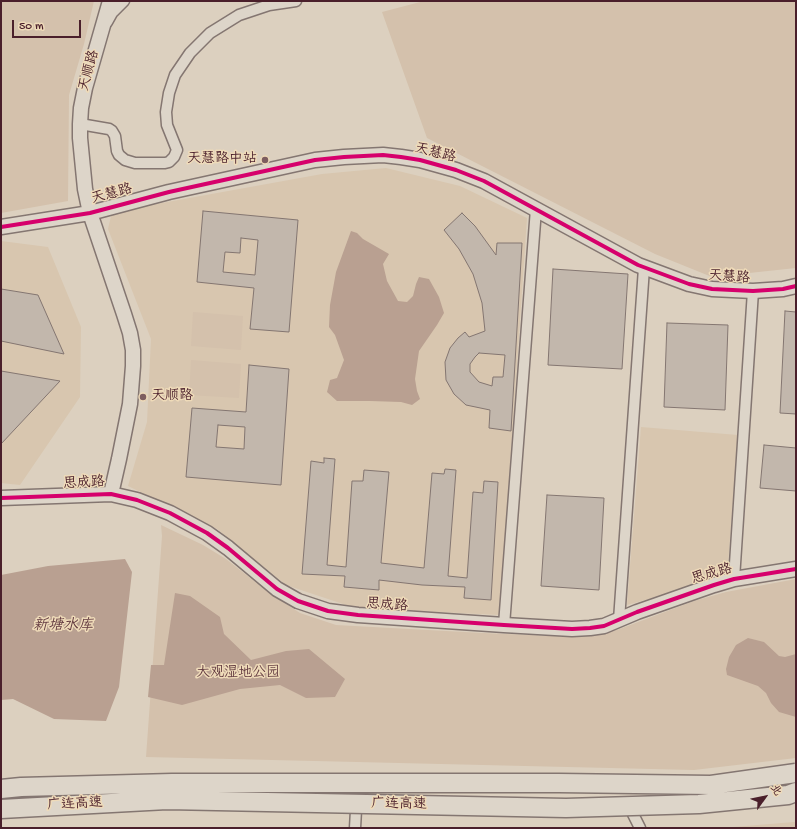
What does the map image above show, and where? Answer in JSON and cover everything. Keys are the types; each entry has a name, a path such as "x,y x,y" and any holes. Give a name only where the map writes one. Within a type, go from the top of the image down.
{"highway":[{"name":"广连高速","path":"1,789 21,787 172,784 559,783 711,785 796,773"},
{"name":"广连高速","path":"1,809 167,800 566,808 699,804 788,795 796,792"}],"street":[{"name":"天顺路","path":"110,1 85,88 81,108 80,124 85,189 90,213 128,326 133,350 134,366 130,404 111,494"},
{"path":"102,28 112,13 124,1"},
{"path":"80,124 109,129 112,131 115,136 117,151 125,160 151,163 169,162 174,157 177,150 167,125 166,112 168,93 175,75 190,53 210,33 239,15 268,4 296,1"},
{"name":"天慧路","path":"1,227 90,213 169,192 315,160 364,155 401,157 456,170 484,181 622,257 644,268 689,284 712,289 753,291 782,289 796,286"},
{"path":"504,625 536,209"},
{"path":"619,620 644,268"},
{"path":"734,580 753,291"},
{"name":"思成路","path":"1,498 111,494 126,496 149,504 207,533 228,548 277,589 298,601 328,611 358,615 504,625 590,628 604,626 637,612 682,596 734,580 796,569"},
{"path":"355,828 356,810"},
{"path":"634,814 640,828"}],"shaded area":[{"path":"386,168 460,186 527,218 500,615 355,608 286,585 217,529 128,486 147,422 151,339 108,229 112,212 322,174"},
{"path":"1,241 48,247 81,327 80,397 20,485 1,483"},
{"path":"641,427 738,435 727,577 627,605"},
{"path":"796,822 796,828 721,828"}],"green space":[{"path":"1,1 94,1 84,44 69,95 68,201 1,213"},
{"path":"424,1 796,1 796,268 712,277 655,254 427,138 382,12"},
{"path":"193,312 243,316 241,350 191,346"},
{"path":"191,360 241,364 239,398 189,395"},
{"name":"大观湿地公园","path":"161,525 203,545 226,559 268,592 300,613 336,625 576,637 617,630 694,601 726,592 796,579 796,758 694,770 146,757 162,536"}],"water":[{"path":"351,231 357,233 363,239 389,254 383,264 387,281 398,301 407,302 413,296 419,277 429,279 439,297 444,313 419,351 415,379 420,399 412,405 401,402 337,401 327,392 330,380 337,378 344,360 335,335 329,327 330,305 336,272"},
{"name":"新塘水库","path":"125,559 132,572 119,687 106,721 54,719 13,699 1,700 1,575 48,566"},
{"path":"175,593 190,596 220,617 224,634 251,660 286,651 309,649 345,679 335,697 306,698 280,685 240,689 182,705 148,697 151,665 164,665"},
{"path":"748,638 764,642 779,656 785,657 796,654 796,717 779,712 771,703 766,693 758,686 727,675 726,669 729,657 736,645"}],"building":[{"path":"203,211 298,220 289,332 250,329 254,288 197,282","holes":["241,238 258,240 255,275 223,272 225,252 240,253"]},
{"path":"462,213 475,226 496,255 497,243 522,243 511,431 489,428 490,410 466,405 454,394 446,380 445,362 450,348 465,332 469,337 485,331 482,303 473,274 459,249 444,230","holes":["479,353 505,355 503,377 493,377 492,386 479,382 470,372 470,364"]},
{"path":"553,269 628,274 622,369 548,365"},
{"path":"1,289 38,295 64,354 1,341"},
{"path":"785,311 796,312 796,414 780,413"},
{"path":"667,323 728,325 725,410 664,407"},
{"path":"249,365 289,369 281,485 186,477 192,408 246,412","holes":["218,425 245,427 244,449 216,447"]},
{"path":"1,371 60,381 1,444"},
{"path":"764,445 796,448 796,491 760,488"},
{"path":"324,458 335,459 327,565 346,567 352,481 363,481 364,470 389,472 381,563 424,568 432,473 444,474 445,469 456,470 448,576 467,578 473,492 483,493 484,481 498,482 491,600 464,598 465,587 422,585 379,580 379,590 344,587 345,576 302,574 311,461 324,463"},
{"path":"547,495 604,498 599,590 541,586"}],"cycle path":[{"path":"1,227 90,213 169,192 315,160 383,155 420,160 456,170 484,181 638,265 689,284 712,289 753,291 783,289 796,286"},
{"path":"1,498 111,494 137,500 170,513 207,533 228,548 277,589 298,601 328,611 358,615 572,629 590,628 604,626 637,612 734,579 796,569"}],"place":[{"name":"天慧路中站","path":"265,160"},
{"name":"天顺路","path":"143,397"}]}
